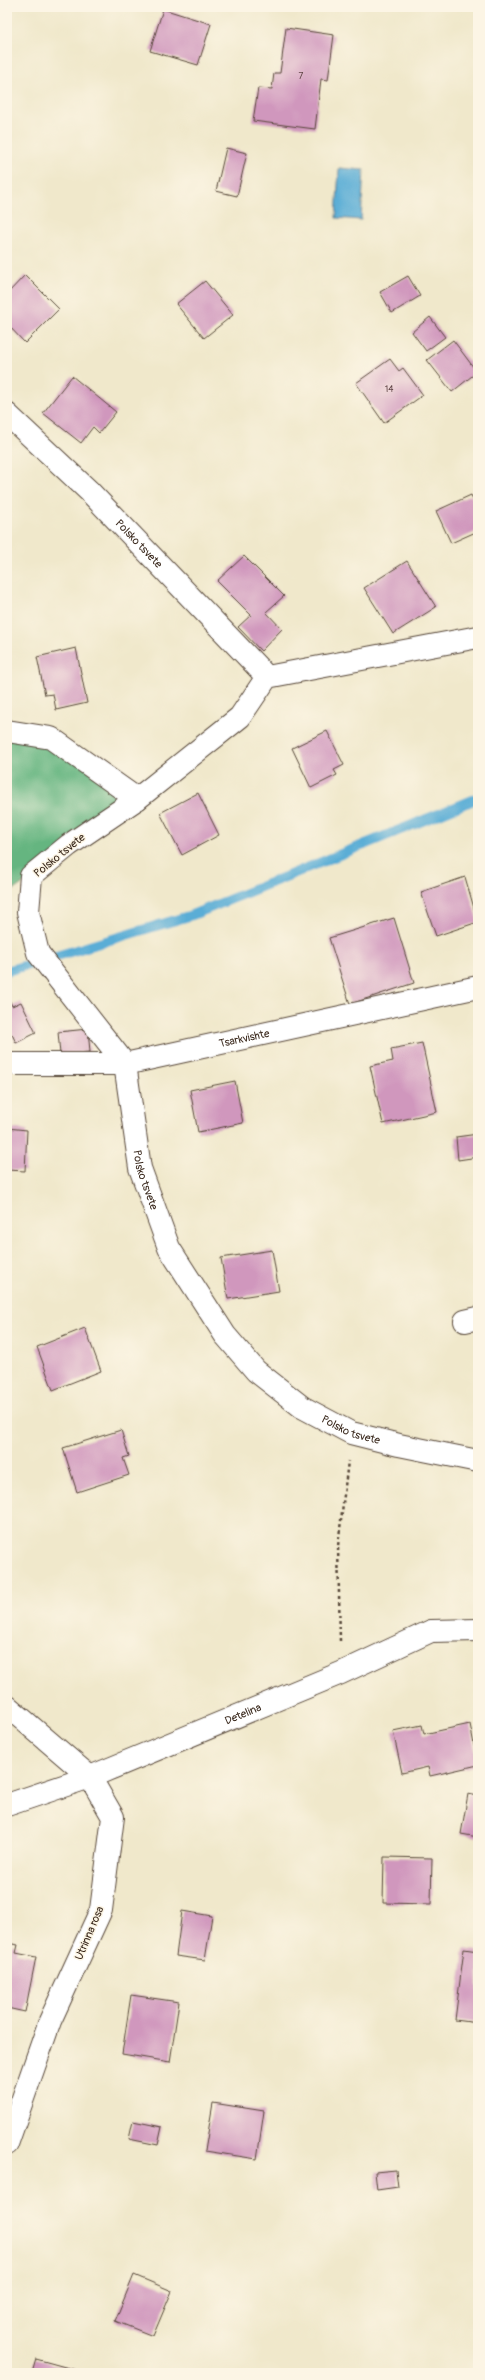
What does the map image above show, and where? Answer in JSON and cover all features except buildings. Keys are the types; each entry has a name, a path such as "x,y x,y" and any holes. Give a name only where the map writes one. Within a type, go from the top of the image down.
{"street":[{"name":"Polsko tsvete","path":"7,414 89,491 267,677 240,717 137,799 69,845 31,876 28,912 38,953 125,1064 140,1168 170,1248 225,1335 256,1371 302,1407 351,1433 399,1445 478,1461"},
{"path":"267,677 478,637"},
{"path":"7,731 51,738 137,799"},
{"name":"Tsarkvishte","path":"7,1064 125,1064 478,987"},
{"name":"Detelina","path":"7,1805 90,1777 341,1673 431,1631 478,1630"},
{"name":"Utrinna rosa","path":"7,1706 90,1777 113,1817 101,1910 50,2021 7,2144"}],"path":[{"path":"341,1673 338,1546 351,1433"}],"green space":[{"path":"7,731 51,738 137,799 7,895"}],"water":[{"path":"339,168 364,170 361,220 336,218"}],"waterway":[{"path":"7,971 192,915 478,798"}]}
